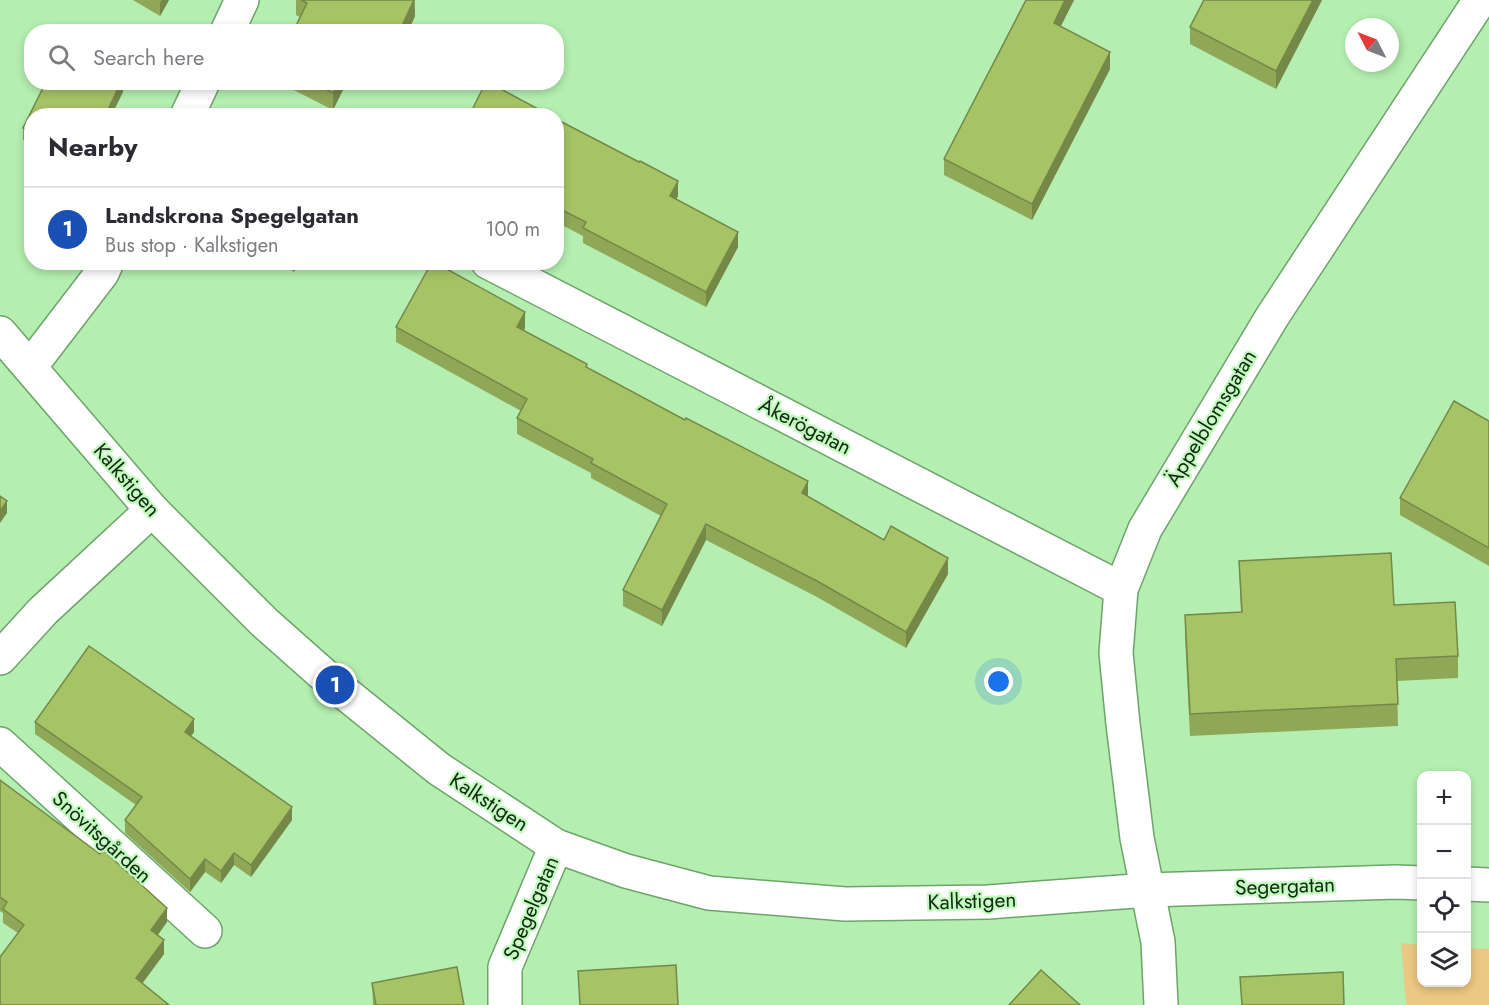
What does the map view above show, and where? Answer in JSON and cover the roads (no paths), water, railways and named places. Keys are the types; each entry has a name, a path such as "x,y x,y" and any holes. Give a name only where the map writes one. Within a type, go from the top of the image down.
{"street":[{"path":"231,24 242,0"},
{"name":"Äppelblomsgatan","path":"1161,1005 1158,942 1137,838 1117,665 1121,589 1145,529 1272,317 1480,0"},
{"path":"30,368 103,270"},
{"name":"Åkerögatan","path":"503,270 1121,589"},
{"name":"Kalkstigen","path":"0,333 152,510 264,622 336,685 439,769 556,846 626,871 709,893 845,904 988,902 1148,890"},
{"path":"0,658 43,610 152,510"},
{"name":"Snövitsgården","path":"0,744 205,931"},
{"name":"Spegelgatan","path":"505,1005 505,966 556,846"},
{"name":"Segergatan","path":"1148,890 1417,883"},
{"path":"1471,884 1489,885"}],"place":[{"name":"Landskrona Spegelgatan","path":"335,685"}]}
